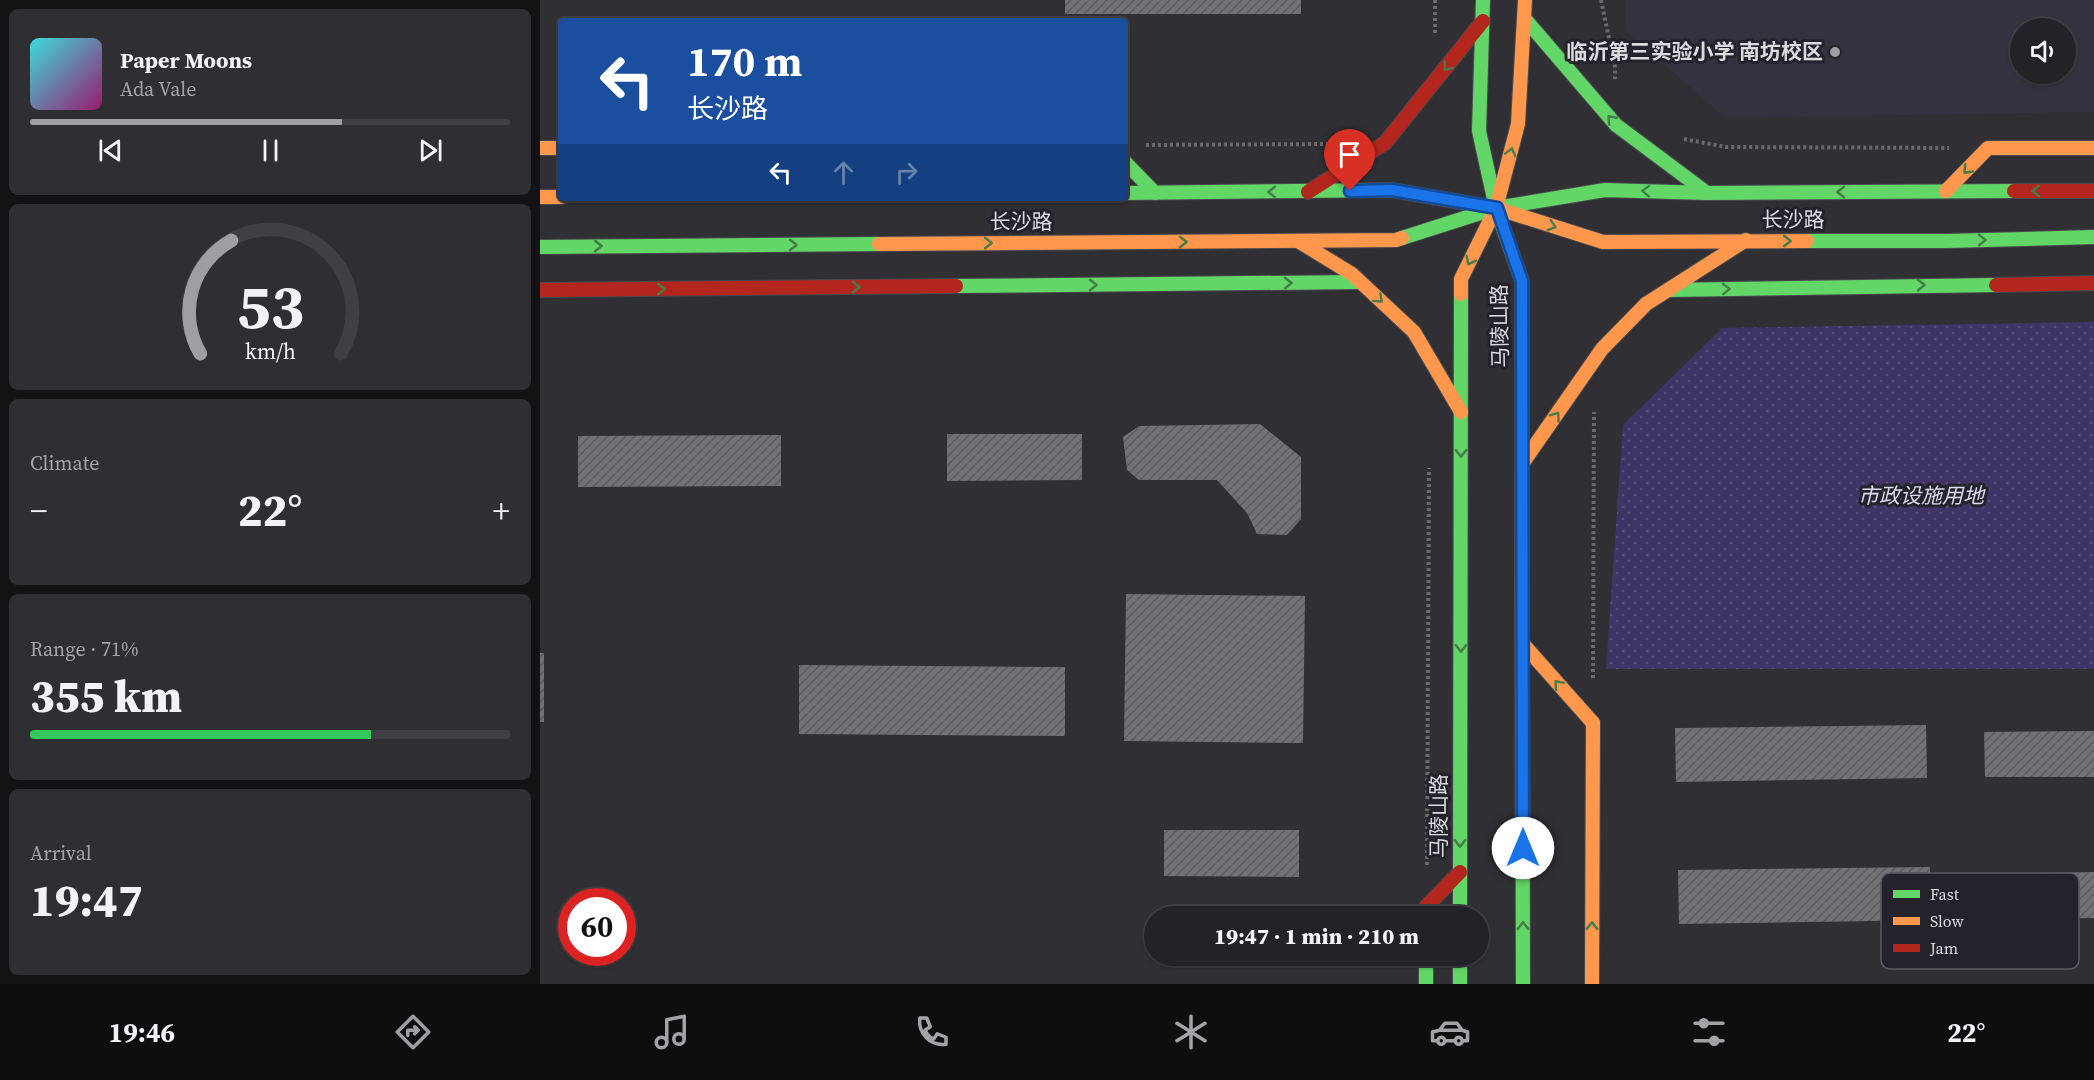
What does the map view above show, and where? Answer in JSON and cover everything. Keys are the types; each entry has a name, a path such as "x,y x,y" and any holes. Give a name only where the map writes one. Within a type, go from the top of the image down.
{"main road":[{"path":"1483,0 1479,131 1497,208"},
{"path":"1497,208 1518,124 1525,0"},
{"path":"1525,19 1616,125 1707,193"},
{"path":"1308,192 1385,143 1483,21"},
{"path":"540,148 558,148"},
{"path":"1946,192 1988,148 2094,148"},
{"path":"1128,165 1155,193"},
{"name":"长沙路","path":"1128,193 1392,190 1497,208 1603,242 1947,241 2094,237"},
{"name":"长沙路","path":"540,247 1396,240 1497,208 1605,190 1707,193 2094,191"},
{"path":"540,197 558,197"},
{"name":"马陵山路","path":"1460,906 1461,279 1497,208"},
{"name":"马陵山路","path":"1497,208 1522,281 1523,984"},
{"path":"1522,464 1602,349 1646,304 1746,240"},
{"path":"1298,241 1352,274 1414,332 1461,412"},
{"path":"1947,241 1962,258"},
{"path":"1053,285 1093,242"},
{"path":"1668,290 1982,280 2094,283"},
{"path":"540,290 1360,282"},
{"path":"1523,644 1593,723 1592,984"},
{"path":"1431,906 1460,872"},
{"path":"1426,966 1426,984"},
{"path":"1460,966 1460,984"}],"path":[{"path":"1601,0 1615,67 1615,90"},
{"path":"1682,138 1726,147 1952,148"},
{"path":"1137,145 1338,144"},
{"path":"1593,688 1594,407"},
{"path":"1427,871 1429,466"}],"shaded area":[{"name":"临沂第三实验小学 南坊校区","path":"1625,0 2094,0 2094,112 1725,118 1626,31"}],"green space":[{"name":"市政设施用地","path":"2094,322 2094,669 1606,669 1623,425 1722,328"}],"building":[{"path":"1065,0 1301,0 1301,14 1065,14"},
{"path":"1260,424 1301,457 1301,519 1287,535 1257,534 1247,513 1217,480 1139,480 1127,470 1123,437 1139,426"},
{"path":"947,434 1082,434 1082,480 947,481"},
{"path":"781,435 781,486 578,487 578,436"},
{"path":"1126,594 1305,596 1303,743 1124,741"},
{"path":"540,653 544,653 544,722 540,722"},
{"path":"799,665 1065,667 1065,736 799,734"},
{"path":"1926,725 1927,778 1676,782 1675,728"},
{"path":"2094,731 2094,777 1985,777 1984,732"},
{"path":"1164,830 1299,830 1299,877 1164,876"},
{"path":"1930,867 1930,873 1881,873 1881,921 1679,924 1678,870"},
{"path":"2094,872 2094,918 2079,918 2079,873 2038,873"}],"traffic: fast":[{"path":"1483,0 1479,131 1496,208 1522,281 1522,298"},
{"path":"1525,19 1616,125 1707,193"},
{"path":"1128,165 1155,193"},
{"path":"1128,193 1392,190 1409,193"},
{"path":"1402,238 1496,208 1605,190 1707,193 2014,191"},
{"path":"1807,241 1947,241 2094,237"},
{"path":"540,247 879,244"},
{"path":"956,286 1360,282"},
{"path":"1668,290 1996,285"},
{"path":"1460,906 1461,294"},
{"path":"1522,601 1523,984"},
{"path":"1426,966 1426,984"},
{"path":"1460,966 1460,984"}],"traffic: slow":[{"path":"1461,294 1461,279 1496,208 1518,124 1525,0"},
{"path":"540,148 558,148"},
{"path":"1946,191 1988,148 2094,148"},
{"path":"1409,193 1496,208 1603,242 1807,241"},
{"path":"540,197 558,197"},
{"path":"879,244 1396,240 1402,238"},
{"path":"1522,464 1602,349 1646,304 1746,240"},
{"path":"1298,241 1352,274 1414,332 1461,412"},
{"path":"1522,298 1522,601"},
{"path":"1523,644 1593,723"},
{"path":"1592,984 1593,723"}],"traffic: jam":[{"path":"1308,192 1385,143 1483,21"},
{"path":"2014,191 2094,191"},
{"path":"1996,285 2094,283"},
{"path":"540,290 956,286"},
{"path":"1427,906 1460,872"}],"place":[{"name":"临沂第三实验小学 南坊校区","path":"1835,52"}],"route":[{"path":"1350,191 1392,190 1497,208 1522,281 1523,848"}]}
